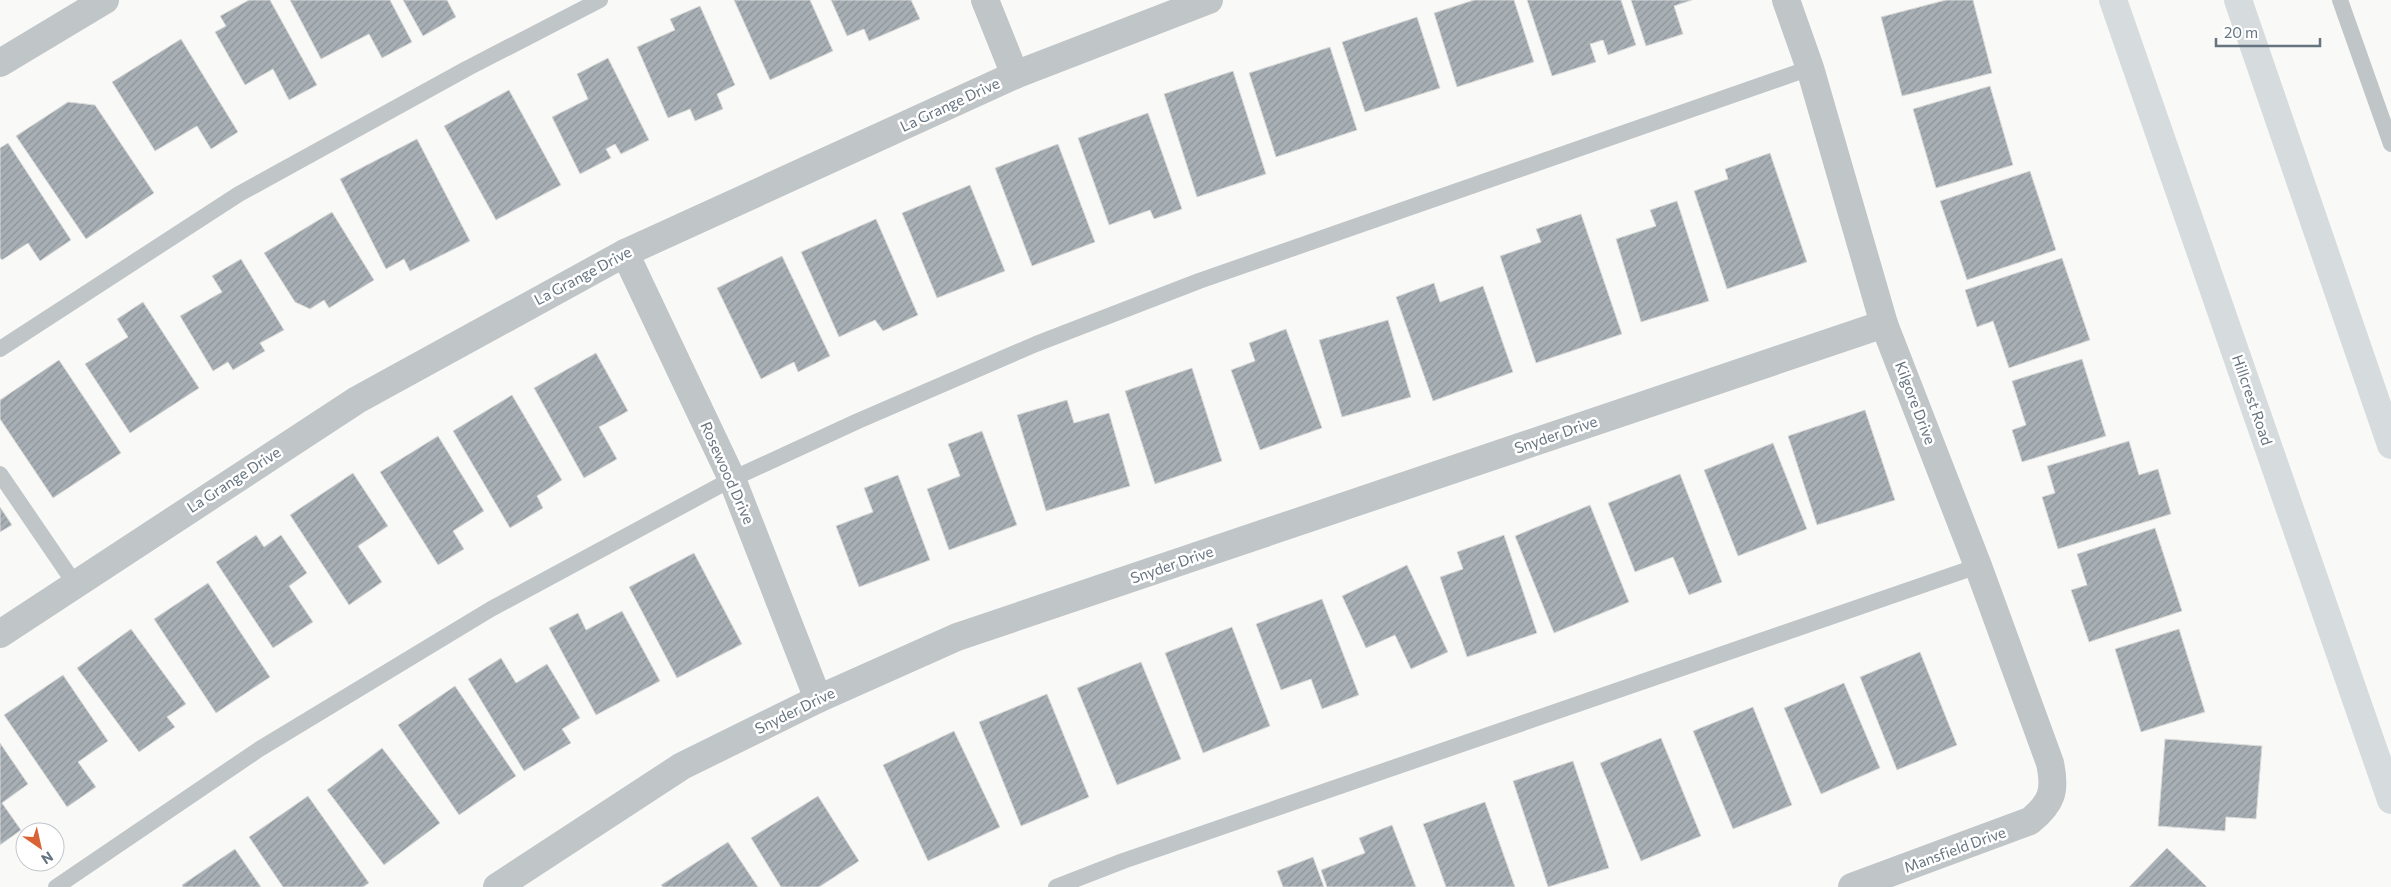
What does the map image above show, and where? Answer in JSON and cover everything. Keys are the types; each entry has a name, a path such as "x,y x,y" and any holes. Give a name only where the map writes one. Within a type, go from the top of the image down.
{"main road":[{"name":"Hillcrest Road","path":"2113,0 2391,800"},
{"path":"2238,0 2391,445"}],"street":[{"path":"0,63 105,0"},
{"path":"985,0 1015,75"},
{"name":"La Grange Drive","path":"0,634 357,400 625,253 1015,75 1209,0"},
{"name":"Kilgore Drive","path":"1786,0 1810,68 1884,324 1978,566 2050,763 2054,781 2050,800"},
{"name":"Rosewood Drive","path":"625,253 732,479 818,699"},
{"name":"Snyder Drive","path":"497,887 682,766 818,699 957,637 1884,324"},
{"name":"Mansfield Drive","path":"1852,887 2008,831 2030,821 2050,800"}],"lane":[{"path":"0,349 239,194 468,68 600,0"},
{"path":"2340,0 2391,144"},
{"path":"56,887 258,750 482,614 732,479 858,421 1036,344 1199,282 1810,68"},
{"path":"0,474 75,584"},
{"path":"1056,887 1123,861 1978,566"}],"building":[{"path":"249,0 270,0 317,85 289,100 273,69 245,85 215,32 226,26 220,16"},
{"path":"290,0 390,0 412,42 382,58 369,34 321,59"},
{"path":"403,0 447,0 456,17 423,36"},
{"path":"734,0 810,0 833,51 770,80"},
{"path":"831,0 911,0 920,19 869,41 864,29 847,36"},
{"path":"1474,0 1514,0 1534,62 1457,87 1434,13"},
{"path":"1527,0 1621,0 1636,45 1608,55 1603,40 1590,44 1596,62 1552,76"},
{"path":"1631,0 1692,0 1674,6 1683,34 1646,46"},
{"path":"1946,0 1973,0 1992,73 1902,96 1881,17"},
{"path":"700,6 735,85 717,94 723,109 695,121 690,109 668,118 637,47 675,30 670,19"},
{"path":"1417,17 1440,88 1365,112 1342,42"},
{"path":"181,39 238,132 211,149 197,126 155,151 112,82"},
{"path":"1330,47 1357,130 1276,157 1249,73"},
{"path":"608,58 649,140 621,154 615,144 606,149 611,158 580,174 552,117 588,99 577,74"},
{"path":"1233,71 1266,174 1197,197 1164,94"},
{"path":"1990,86 2013,165 1936,188 1913,109"},
{"path":"509,90 561,185 496,220 444,126"},
{"path":"68,102 95,105 154,193 86,239 16,136"},
{"path":"1148,113 1182,209 1154,219 1150,210 1109,225 1078,138"},
{"path":"417,139 470,241 410,271 404,259 386,269 340,179"},
{"path":"8,143 71,240 40,261 28,243 2,260 0,258 0,148"},
{"path":"1058,144 1095,242 1032,266 995,168"},
{"path":"1770,153 1807,262 1727,289 1694,191 1728,179 1725,169"},
{"path":"2030,171 2056,250 1967,280 1940,201"},
{"path":"970,185 1005,271 937,298 902,213"},
{"path":"1677,201 1709,301 1641,322 1616,239 1656,226 1650,210"},
{"path":"332,212 374,280 329,308 324,300 310,309 295,302 264,253"},
{"path":"1581,214 1622,334 1536,363 1500,256 1541,242 1536,229"},
{"path":"876,219 918,315 883,331 875,320 839,337 801,252"},
{"path":"782,256 830,356 798,372 794,362 761,379 717,288"},
{"path":"2062,258 2090,340 2009,368 1993,321 1977,327 1965,290"},
{"path":"241,259 284,330 260,343 265,351 233,370 228,362 213,371 180,316 222,292 212,276"},
{"path":"1434,283 1440,302 1483,286 1513,372 1433,401 1396,297"},
{"path":"143,302 199,388 130,433 85,364 128,337 117,319"},
{"path":"1388,320 1411,397 1342,417 1319,340"},
{"path":"1286,329 1322,428 1260,450 1231,370 1255,361 1249,343"},
{"path":"596,353 628,411 599,427 617,459 584,478 534,388"},
{"path":"2082,359 2106,436 2022,462 2012,430 2026,425 2012,381"},
{"path":"59,360 121,453 53,498 0,419 0,400"},
{"path":"1192,368 1222,461 1155,484 1125,391"},
{"path":"512,395 562,480 537,496 543,508 510,528 453,431"},
{"path":"1067,400 1074,423 1109,413 1130,486 1046,511 1017,415"},
{"path":"1865,410 1895,500 1817,525 1788,436"},
{"path":"982,431 1017,525 949,550 927,489 960,476 948,444"},
{"path":"438,436 484,511 453,531 464,549 438,565 380,472"},
{"path":"2129,441 2139,475 2158,469 2171,514 2058,549 2042,497 2055,493 2047,466"},
{"path":"1773,443 1807,529 1738,556 1704,470"},
{"path":"353,473 388,526 358,546 382,582 349,605 290,515"},
{"path":"1680,474 1722,582 1689,595 1673,557 1635,572 1608,503"},
{"path":"898,475 930,560 859,587 836,526 873,512 864,488"},
{"path":"1590,505 1629,602 1554,633 1515,536"},
{"path":"0,507 12,525 0,532"},
{"path":"2155,528 2182,611 2089,642 2071,590 2087,585 2077,554"},
{"path":"256,535 264,547 281,535 307,573 289,586 313,622 273,648 216,562"},
{"path":"1504,535 1537,633 1467,657 1440,577 1463,569 1457,552"},
{"path":"694,553 742,644 677,678 629,587"},
{"path":"1407,565 1448,652 1411,669 1395,635 1366,648 1342,596"},
{"path":"208,583 270,677 216,713 154,619"},
{"path":"1322,599 1359,695 1322,709 1311,679 1281,690 1256,624"},
{"path":"622,611 660,681 596,715 549,628 578,613 586,630"},
{"path":"1232,627 1270,726 1203,753 1165,653"},
{"path":"131,629 186,704 167,717 175,727 139,752 77,668"},
{"path":"2179,629 2205,712 2141,732 2115,649"},
{"path":"1920,652 1957,745 1897,770 1860,677"},
{"path":"501,658 516,683 547,664 580,718 562,729 571,743 524,771 468,679"},
{"path":"1141,662 1181,759 1117,785 1077,688"},
{"path":"63,675 108,741 78,762 96,787 67,807 4,715"},
{"path":"1844,683 1880,768 1821,794 1784,708"},
{"path":"455,686 516,776 459,815 398,725"},
{"path":"1047,694 1089,797 1021,826 979,722"},
{"path":"1753,707 1792,805 1733,829 1693,731"},
{"path":"954,731 1000,827 928,861 883,765"},
{"path":"1661,738 1701,836 1641,861 1600,763"},
{"path":"2165,739 2262,746 2256,819 2226,817 2225,831 2158,826"},
{"path":"0,743 28,784 2,803 15,822 15,834 0,845"},
{"path":"382,748 440,823 384,865 327,790"},
{"path":"1573,761 1609,868 1548,887 1513,781"},
{"path":"308,796 369,883 363,887 283,887 249,837"},
{"path":"818,796 859,861 819,887 781,887 751,838"},
{"path":"1485,802 1515,887 1446,887 1423,824"},
{"path":"1392,825 1416,887 1327,887 1321,870 1365,853 1359,838"},
{"path":"728,842 758,887 663,887 661,885"},
{"path":"2167,848 2207,887 2129,887"},
{"path":"235,849 261,887 183,887 182,885"},
{"path":"1313,857 1324,887 1283,887 1277,871"}]}
